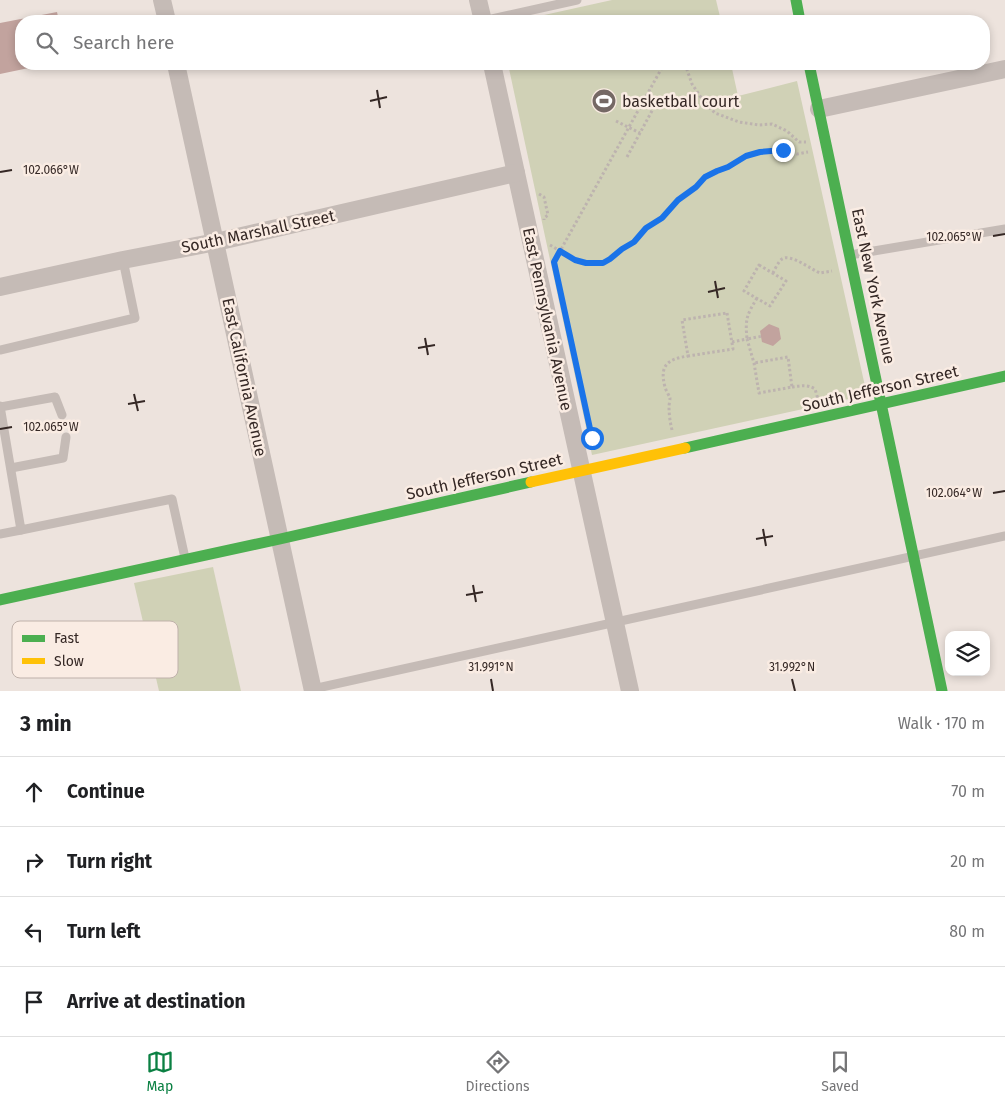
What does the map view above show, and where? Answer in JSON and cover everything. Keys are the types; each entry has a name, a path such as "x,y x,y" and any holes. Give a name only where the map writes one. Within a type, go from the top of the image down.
{"street":[{"path":"162,0 166,15"},
{"path":"478,0 482,15"},
{"path":"796,0 799,15"},
{"path":"819,109 1005,69"},
{"name":"East California Avenue","path":"177,70 313,690"},
{"name":"East Pennsylvania Avenue","path":"493,70 630,691"},
{"name":"East New York Avenue","path":"810,70 942,691"},
{"name":"South Marshall Street","path":"0,287 216,242 516,173"},
{"name":"South Jefferson Street","path":"0,600 1005,376"}],"lane":[{"path":"510,15 577,0"},
{"path":"850,255 1005,229"},
{"path":"0,350 135,318 123,260"},
{"path":"21,530 0,407 56,397 62,415"},
{"path":"11,468 63,458 66,437"},
{"path":"0,534 172,499 186,560"},
{"path":"313,690 614,621 1005,536"}],"path":[{"path":"661,70 560,251 557,257 554,262 550,245 560,251 575,260 586,263 603,263 634,242 646,228 662,218 678,200 696,187 705,177 728,167 746,156 760,152 783,150 797,154 811,152"},
{"path":"687,70 692,84 704,102 715,112 739,122 759,125 772,124 787,131 799,142 808,142"},
{"path":"627,157 660,96"},
{"path":"616,121 640,133"},
{"path":"538,194 544,197 548,215 544,218 546,227"},
{"path":"773,273 782,259 786,257 820,273 837,269"},
{"path":"759,265 773,273 786,281 770,306 744,291 759,265"},
{"path":"757,298 748,314 745,325 759,393 804,385 815,389 819,403"},
{"path":"673,434 670,420 670,399 665,387 664,370 666,364 675,358 688,356 733,349 727,313 682,320 688,356"},
{"path":"732,342 763,336"},
{"path":"754,363 788,357 792,387"}],"green space":[{"path":"612,0 716,0 720,15 544,15"},
{"path":"509,70 732,70 738,96 797,81 867,395 592,455"},
{"path":"213,567 241,691 159,691 156,678 178,678 178,621 143,621 134,583"}],"building":[{"path":"57,12 58,15 41,15"},
{"path":"15,20 15,70 19,70 0,74 0,23"},
{"path":"769,324 779,328 781,339 773,346 762,342 760,331"}],"traffic: fast":[{"path":"796,0 799,15"},
{"path":"810,70 942,691"},
{"path":"685,448 1005,376"},
{"path":"0,600 531,482"}],"traffic: slow":[{"path":"531,482 685,448"}],"place":[{"name":"basketball court","path":"604,101"}],"route":[{"path":"592,438 554,262 560,251 575,260 586,263 603,263 634,242 646,228 662,218 678,200 696,187 705,177 728,167 746,156 760,152 783,150"}]}
